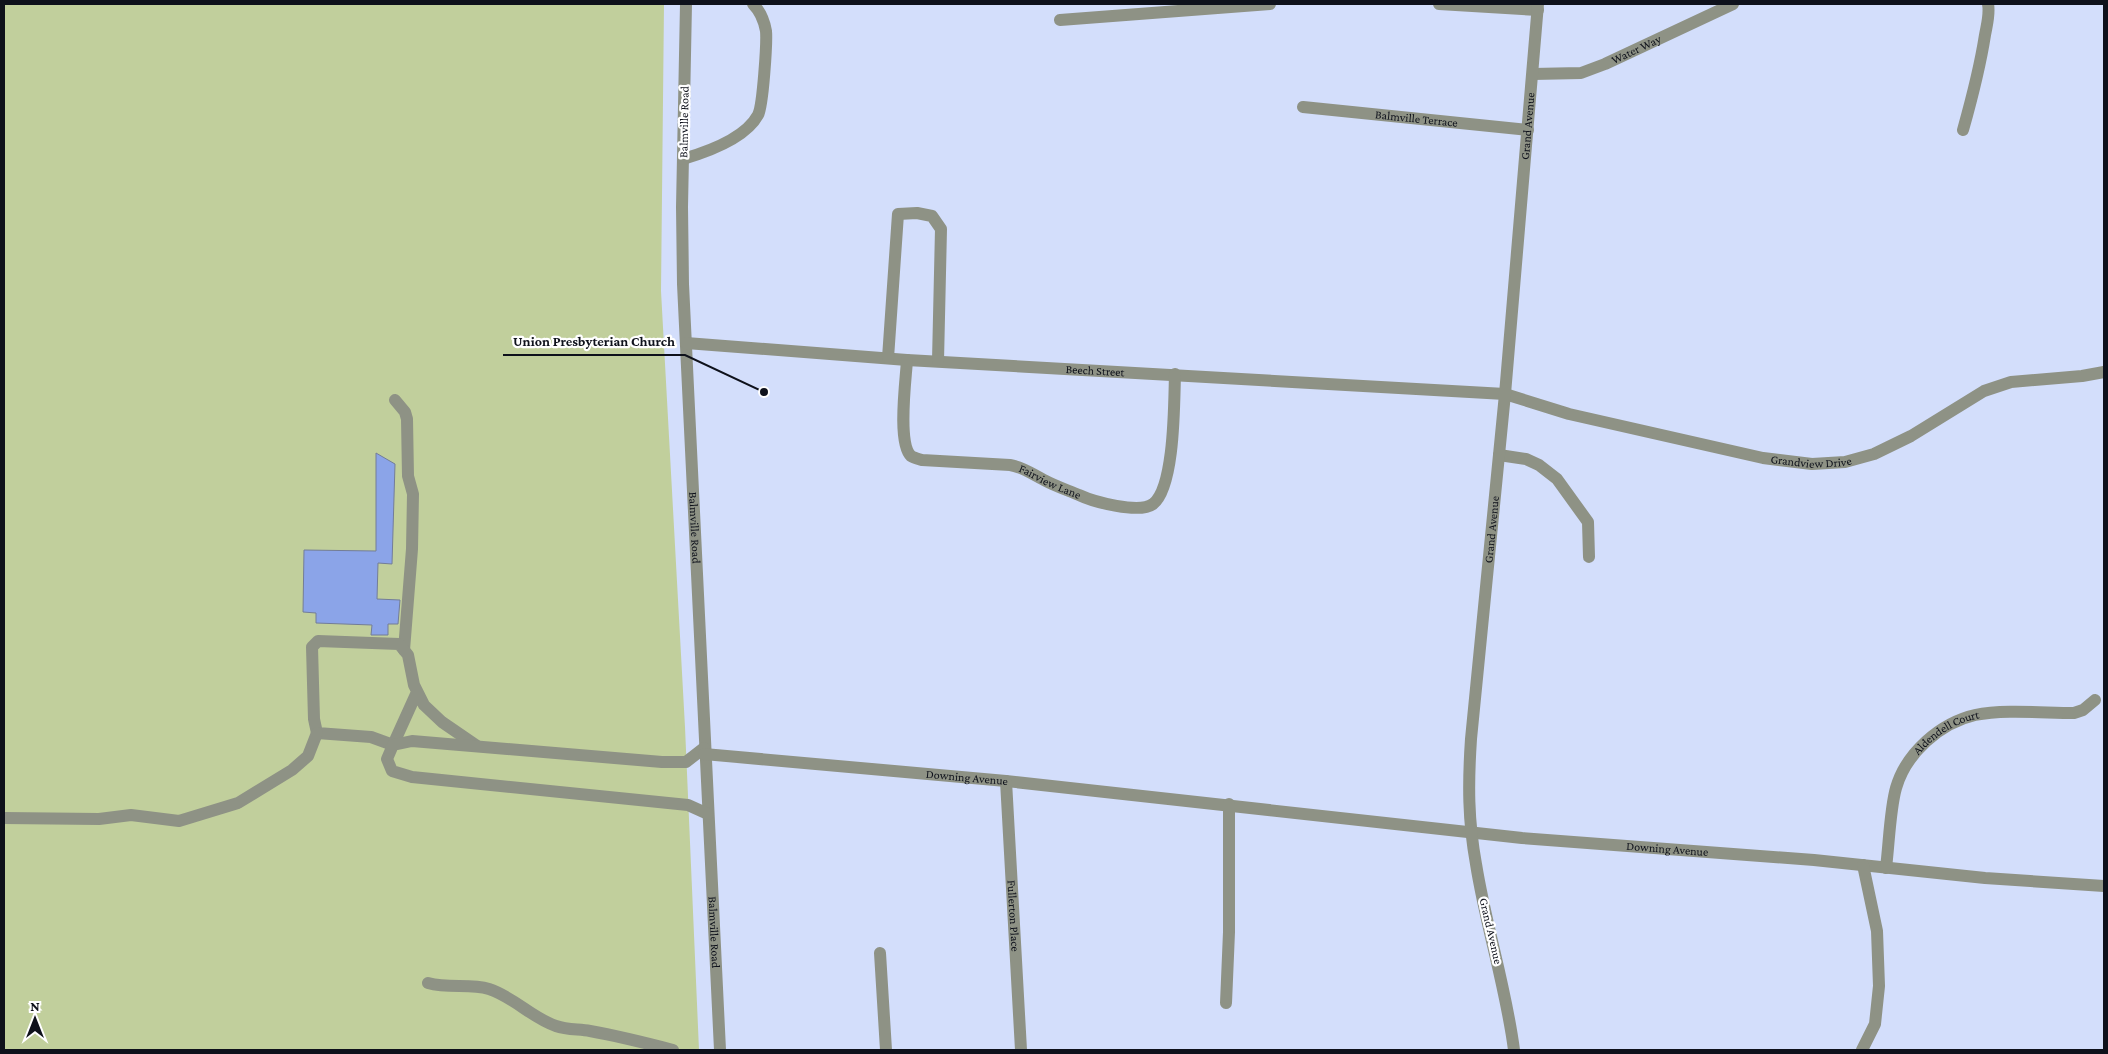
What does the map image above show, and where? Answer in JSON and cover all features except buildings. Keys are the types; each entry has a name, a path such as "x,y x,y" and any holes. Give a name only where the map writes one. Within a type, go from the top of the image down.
{"street":[{"name":"Balmville Road","path":"686,4 683,284 704,751 720,1050"},
{"path":"683,160 707,152 732,139 759,114 766,33 761,12 753,4"},
{"path":"1060,20 1270,4"},
{"path":"1439,4 1538,7"},
{"name":"Water Way","path":"1533,74 1581,73 1614,60 1733,4"},
{"path":"1963,130 1976,87 1989,11 1988,4"},
{"name":"Grand Avenue","path":"1514,1050 1510,1015 1476,866 1468,790 1471,739 1505,394 1538,7"},
{"name":"Balmville Terrace","path":"1303,107 1528,130"},
{"path":"888,358 898,214 917,213 932,216 941,229 938,361"},
{"name":"Beech Street","path":"686,343 907,360 1505,394"},
{"name":"Fairview Lane","path":"907,360 904,434 906,447 912,456 922,460 1022,467 1044,480 1094,502 1120,507 1145,507 1153,504 1163,490 1168,470 1173,423 1175,374"},
{"name":"Grandview Drive","path":"1505,394 1569,414 1724,450 1763,458 1812,464 1845,462 1874,454 1911,436 1984,391 2011,382 2082,376 2104,372"},
{"path":"395,400 405,412 407,419 408,476 413,494 412,549 404,650"},
{"path":"1499,455 1526,460 1539,465 1557,479 1588,522 1589,557"},
{"path":"4,818 99,819 131,815 179,821 238,804 292,770 308,756 317,733 314,719 312,647 318,641 399,644 408,655 414,685 424,705 442,722 479,747"},
{"path":"417,692 387,759 392,771 412,777 688,805 708,814"},
{"name":"Aldendell Court","path":"1886,868 1896,788 1904,770 1922,744 1948,726 1974,715 1995,713 2074,713 2083,710 2095,700"},
{"path":"317,733 371,737 393,745 412,742 662,762 686,762 704,751"},
{"name":"Downing Avenue","path":"704,751 1229,804 1522,838 1862,865 1985,878 2104,886"},
{"name":"Fullerton Place","path":"1006,781 1021,1050"},
{"path":"1226,1003 1229,932 1229,804"},
{"path":"1862,865 1877,931 1879,986 1875,1024 1862,1050"},
{"path":"880,952 886,1050"},
{"path":"428,983 443,987 476,986 488,989 505,996 536,1017 559,1027 588,1031 673,1050"}],"green space":[{"path":"4,4 664,4 661,291 685,727 699,1050 4,1050"}],"place":[{"name":"Union Presbyterian Church","path":"764,392"}]}
